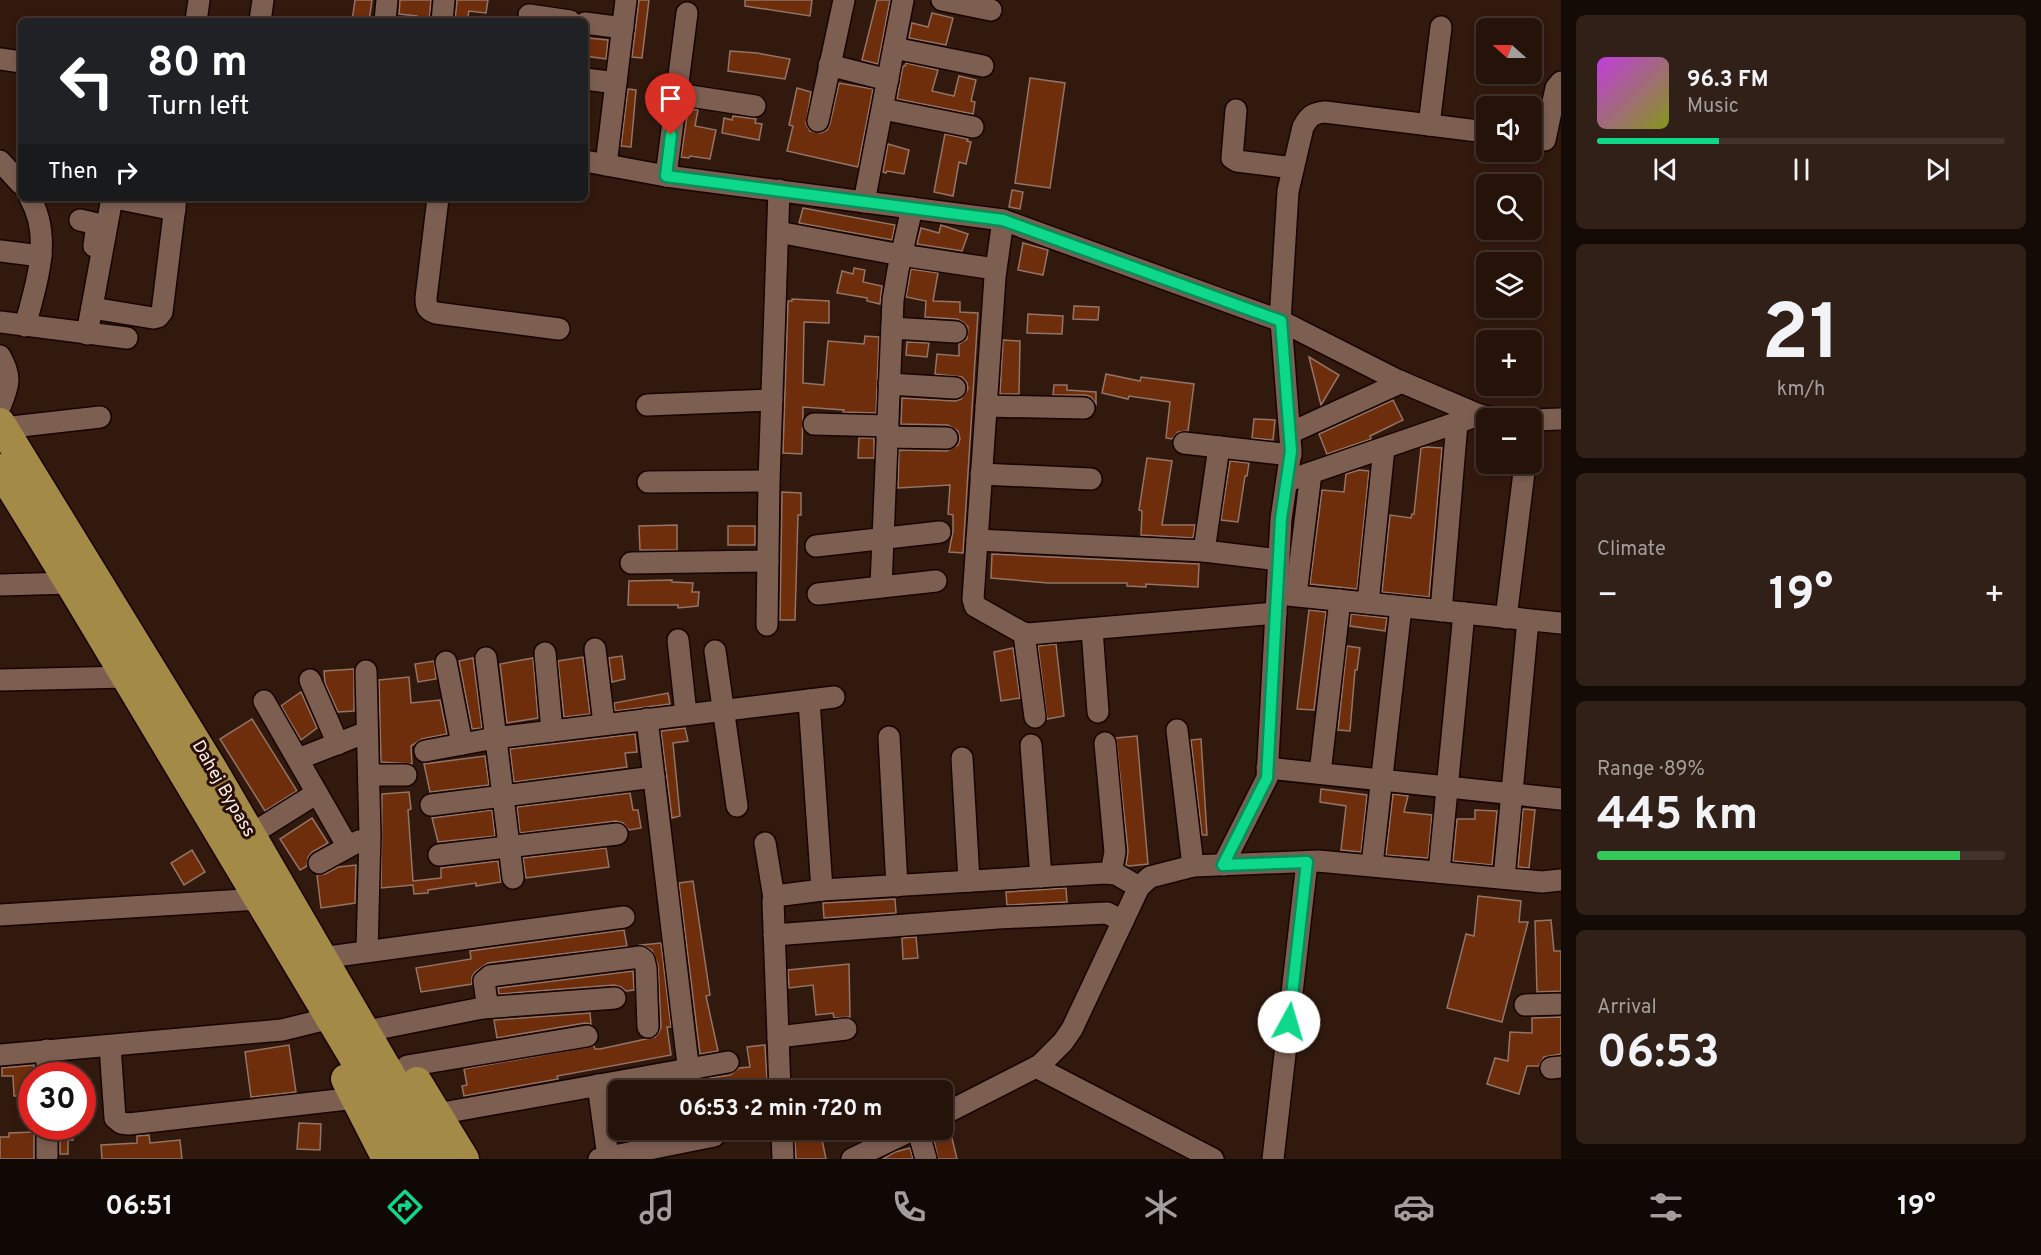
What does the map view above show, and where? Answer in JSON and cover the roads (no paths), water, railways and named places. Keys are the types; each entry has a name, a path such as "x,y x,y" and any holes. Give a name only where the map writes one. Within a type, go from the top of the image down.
{"highway":[{"name":"Dahej Bypass","path":"1,419 10,484 260,898 439,1159"},
{"name":"Dahej Bypass","path":"10,484 212,767 250,835 326,994 415,1159"},
{"path":"326,994 391,1041 464,1159"},
{"path":"326,994 332,1052 387,1159"}],"street":[{"path":"197,18 200,0"},
{"path":"260,18 263,0"},
{"path":"385,18 387,0"},
{"path":"442,18 444,0"},
{"path":"606,165 626,0"},
{"path":"818,121 844,0"},
{"path":"864,202 903,0"},
{"path":"942,0 991,10"},
{"path":"529,12 556,18"},
{"path":"666,176 687,13"},
{"path":"588,23 623,28"},
{"path":"1429,125 1441,27"},
{"path":"894,48 983,66"},
{"path":"0,59 18,62"},
{"path":"829,65 888,80"},
{"path":"588,79 616,83"},
{"path":"1546,140 1556,88 1561,82"},
{"path":"676,94 755,106"},
{"path":"883,109 973,127"},
{"path":"1236,110 1232,158 1237,161 1293,168"},
{"path":"1283,601 1279,560 1282,511 1291,455 1281,321 1288,191 1303,127 1307,118 1315,113 1325,112 1476,131"},
{"path":"0,161 18,179"},
{"path":"588,162 666,176 1003,220 1281,321 1402,382 1476,412"},
{"path":"766,625 779,190"},
{"path":"25,326 41,263 41,233 31,201"},
{"path":"82,333 92,308 113,201"},
{"path":"92,308 158,317 162,312 176,204 145,201"},
{"path":"438,201 426,307 436,314 559,328"},
{"path":"881,586 891,328 895,285 912,208"},
{"path":"80,220 98,224 82,333"},
{"path":"1003,220 995,270 981,474 973,603 978,608 1024,634 1092,629 1283,601 1340,600 1561,623"},
{"path":"778,231 901,255 995,270"},
{"path":"0,251 41,256"},
{"path":"0,322 127,338"},
{"path":"891,328 956,332"},
{"path":"0,356 9,376 1,419 100,417"},
{"path":"1290,433 1402,382"},
{"path":"889,384 955,388"},
{"path":"647,405 772,400"},
{"path":"986,406 1084,408"},
{"path":"1287,481 1457,423 1476,419"},
{"path":"1542,420 1561,419"},
{"path":"1441,611 1457,423"},
{"path":"814,424 947,438"},
{"path":"1184,443 1291,455"},
{"path":"1204,551 1219,447"},
{"path":"1368,603 1384,448"},
{"path":"1223,865 1264,786 1283,601 1311,473"},
{"path":"981,474 1090,479"},
{"path":"1506,618 1524,474"},
{"path":"648,482 769,481"},
{"path":"816,546 940,532"},
{"path":"977,540 1204,551 1279,560"},
{"path":"631,563 768,561"},
{"path":"818,594 936,581"},
{"path":"0,585 70,583"},
{"path":"1320,773 1340,600"},
{"path":"1372,866 1401,607"},
{"path":"1439,872 1464,613"},
{"path":"1504,878 1528,620"},
{"path":"1092,629 1098,712"},
{"path":"1024,634 1035,717"},
{"path":"678,640 686,714"},
{"path":"595,650 604,724"},
{"path":"715,651 737,806"},
{"path":"545,653 552,731"},
{"path":"486,658 513,878"},
{"path":"446,662 462,744"},
{"path":"366,671 370,835 367,951"},
{"path":"0,680 127,677"},
{"path":"310,680 338,744"},
{"path":"425,751 495,738 834,697"},
{"path":"810,700 822,890"},
{"path":"264,701 348,847"},
{"path":"648,718 689,1080"},
{"path":"1177,730 1193,866"},
{"path":"298,759 368,732"},
{"path":"889,737 897,886"},
{"path":"1105,743 1115,852 1111,873"},
{"path":"1031,745 1041,877"},
{"path":"962,758 969,881"},
{"path":"1267,768 1561,800"},
{"path":"369,775 406,775"},
{"path":"431,806 654,777"},
{"path":"250,835 317,793"},
{"path":"438,855 617,834"},
{"path":"319,863 370,835"},
{"path":"765,843 774,898 780,1080"},
{"path":"953,1108 1036,1067 1047,1059 1068,1036 1139,887 1150,876 1193,866 1327,861 1542,882 1561,880"},
{"path":"1273,1159 1307,862"},
{"path":"774,898 778,895 822,890 1111,873 1139,887"},
{"path":"0,915 260,898"},
{"path":"774,935 998,918 1107,913 1123,921"},
{"path":"0,1055 282,1030 326,994 367,951 624,917"},
{"path":"482,1008 487,1003 484,981 490,976 640,957 644,960 646,968 648,1027"},
{"path":"377,1029 482,1008 615,998"},
{"path":"1525,1005 1561,1004"},
{"path":"778,1037 846,1029"},
{"path":"407,1066 587,1036"},
{"path":"110,1046 115,1118 121,1123 129,1124 356,1098"},
{"path":"47,1050 47,1062"},
{"path":"437,1114 729,1062"},
{"path":"1036,1067 1213,1159"},
{"path":"598,1085 603,1158 681,1140"},
{"path":"46,1156 47,1140"},
{"path":"782,1140 783,1159"},
{"path":"852,1159 891,1140"},
{"path":"921,1140 926,1159"}]}
